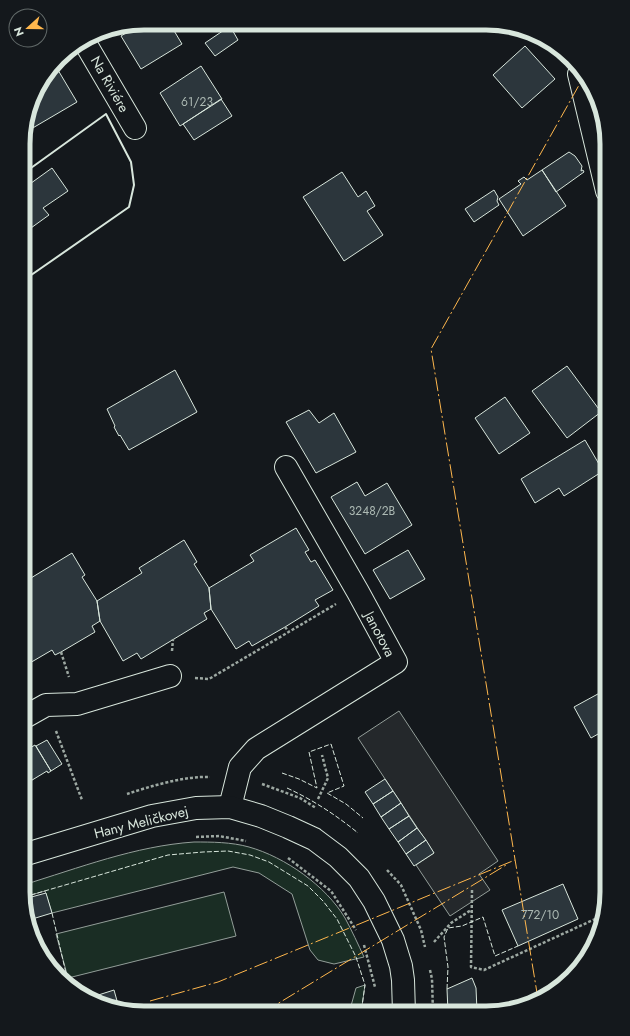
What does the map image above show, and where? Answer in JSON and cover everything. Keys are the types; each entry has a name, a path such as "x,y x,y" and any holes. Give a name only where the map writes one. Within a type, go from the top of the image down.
{"street":[{"name":"Na Riviére","path":"87,45 135,128"},
{"path":"582,83 600,161"},
{"name":"Janotova","path":"230,808 240,767 256,749 396,662 358,592 286,467"},
{"path":"30,714 46,705 77,704 170,676"},
{"name":"Hany Meličkovej","path":"30,853 166,813 196,808 230,808 261,816 314,839 338,857 359,878 381,914 397,951 403,980 404,1006"}],"path":[{"path":"170,676 209,679 358,592"},
{"path":"285,627 289,632"},
{"path":"46,705 82,800"},
{"path":"318,799 328,778 322,755"},
{"path":"190,837 219,836 247,841"},
{"path":"282,856 290,859 331,891 358,933"},
{"path":"472,890 471,968 484,970 597,918"},
{"path":"434,942 450,923 472,910"},
{"path":"362,939 376,992"},
{"path":"376,999 376,1006"}],"green space":[{"path":"215,842 242,845 263,852 290,865 316,884 337,906 353,933 364,957 334,964 318,960 310,950 292,894 259,873 233,867 52,913 45,891 30,895 30,883 107,859 172,844"},
{"path":"224,892 236,936 69,978 68,976 56,934"},
{"path":"365,985 362,1006 351,1006 356,988"}],"shaded area":[{"path":"399,711 498,861 479,874 490,890 450,916 416,865 434,853 358,738"}],"building":[{"path":"174,30 182,44 141,69 121,36 129,31"},
{"path":"224,30 232,30 238,40 215,56 205,43"},
{"path":"525,46 555,79 522,108 493,75"},
{"path":"201,66 222,99 180,126 160,93"},
{"path":"58,69 77,102 31,129 39,100 45,87"},
{"path":"221,99 232,116 194,140 183,124"},
{"path":"569,152 575,156 582,166 581,171 583,170 584,172 556,192 542,170"},
{"path":"52,168 68,191 43,208 49,215 30,229 30,184"},
{"path":"542,170 566,206 523,236 499,199 521,184 518,181 524,177 527,180"},
{"path":"342,172 358,197 366,191 375,206 367,211 383,235 344,261 303,197"},
{"path":"494,190 498,197 497,201 499,205 474,222 465,209"},
{"path":"567,366 600,411 600,413 567,438 532,391"},
{"path":"175,370 197,412 129,450 114,427 115,426 107,409"},
{"path":"505,397 530,433 499,454 475,418"},
{"path":"309,410 319,423 334,413 356,452 316,473 286,422"},
{"path":"585,440 600,466 600,473 564,496 559,488 535,503 521,479"},
{"path":"357,482 365,496 387,483 412,525 365,554 331,497"},
{"path":"296,528 309,550 305,552 311,562 315,560 333,590 315,600 319,606 285,627 252,646 249,641 236,649 211,609 209,588 254,561 250,555"},
{"path":"184,540 197,562 194,564 209,588 211,609 204,613 207,619 141,659 137,653 123,661 100,621 97,601 142,573 139,568"},
{"path":"408,550 425,579 390,599 373,570"},
{"path":"72,553 85,575 82,577 97,601 100,621 92,626 95,632 55,655 52,650 30,663 30,586 30,579"},
{"path":"600,693 600,733 591,738 574,707"},
{"path":"47,740 62,764 51,771 36,746"},
{"path":"35,745 51,771 48,773 47,771 30,781 30,748"},
{"path":"385,779 393,791 373,804 365,792"},
{"path":"393,791 401,803 381,817 373,804"},
{"path":"401,803 409,816 389,829 381,817"},
{"path":"409,816 417,828 398,842 389,829"},
{"path":"417,828 426,840 406,854 398,842"},
{"path":"426,840 434,853 414,866 406,854"},
{"path":"563,884 578,919 518,946 502,910"},
{"path":"46,893 52,913 33,919 30,897"},
{"path":"472,978 476,988 477,1006 448,1006 447,989"},
{"path":"114,990 118,1003 114,1002 97,995"}],"fence":[{"path":"282,773 317,788 309,752 331,744 344,786 327,793 346,804 363,818"},
{"path":"287,788 324,808 358,833"},
{"path":"30,895 168,855 228,851 250,855 269,862 308,886 323,901 337,919 356,957 365,985 362,1006"},
{"path":"52,913 67,976"},
{"path":"447,989 448,967 444,937 448,928 462,926 483,917 495,956 518,946"}],"wall":[{"path":"30,169 106,114 131,162 134,185 129,207 30,276"}],"power":[{"path":"537,994 431,349 581,82"},
{"path":"150,1001 218,982 515,860"},
{"path":"274,1006 506,865"}]}
